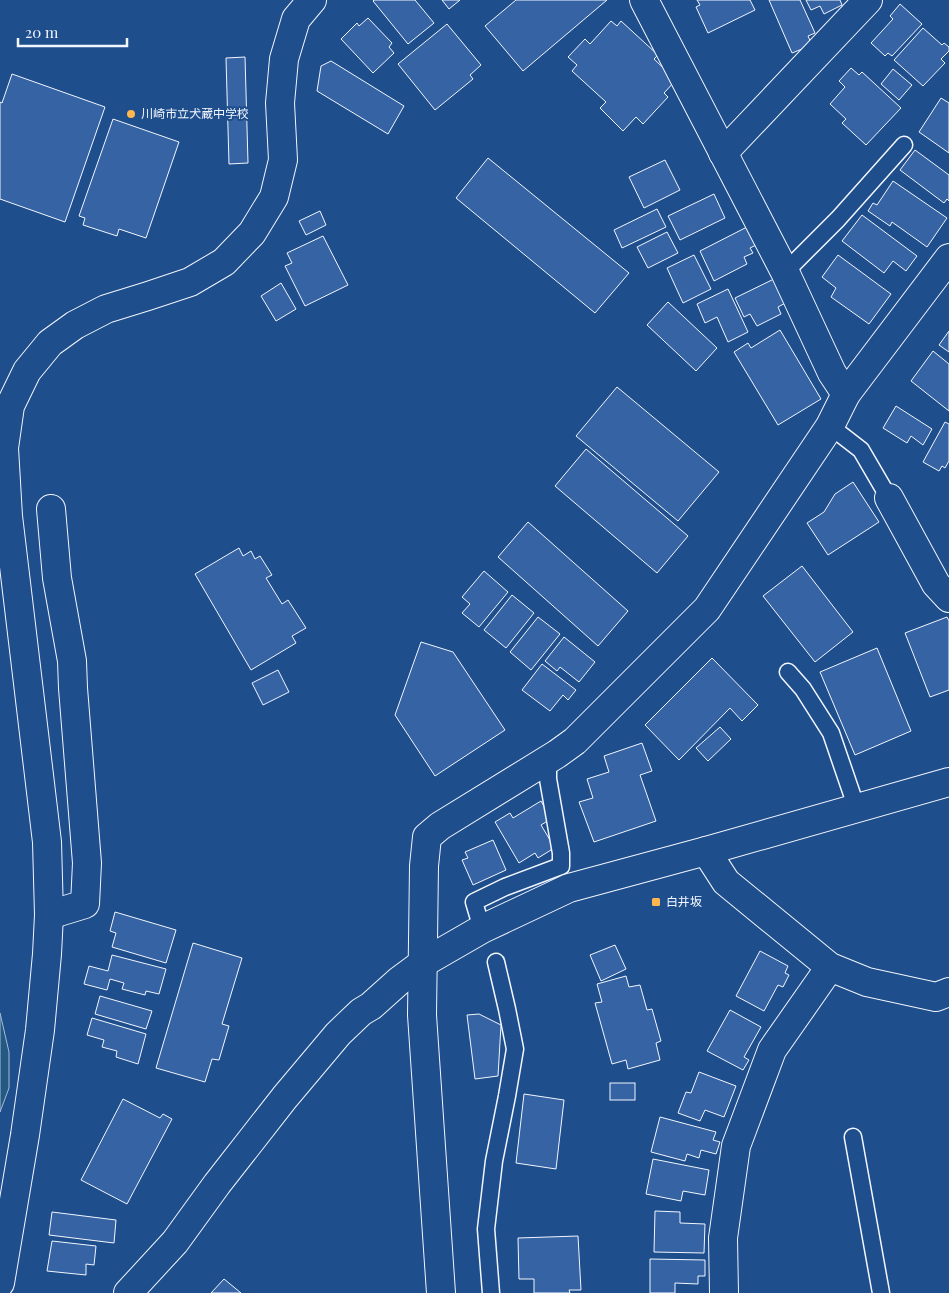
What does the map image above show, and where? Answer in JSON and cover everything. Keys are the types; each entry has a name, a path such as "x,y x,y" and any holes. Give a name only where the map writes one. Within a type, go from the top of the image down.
{"street":[{"path":"644,0 784,272 832,373 846,394"},
{"path":"723,153 867,0"},
{"path":"0,1283 25,1135 40,1030 49,915 47,842 7,506 4,448 10,406 27,371 56,338 75,325 106,309 190,282 224,262 252,233 274,198 283,160 280,103 284,59 296,19 311,1"},
{"path":"441,1293 422,1015 424,866 427,837 440,826 563,750 585,731 707,609 830,426 846,394 949,258"},
{"path":"889,498 936,584 949,598"},
{"path":"49,915 85,904 87,864 72,661 58,578 51,509"},
{"path":"128,1293 175,1242 279,1104 338,1034 361,1012 424,963 482,929 569,888 949,782"},
{"path":"706,851 726,882 830,967 867,982 936,997 949,992"},
{"path":"724,1293 723,1238 736,1146 772,1050 830,967"}],"lane":[{"path":"784,272 838,219 904,145"},
{"path":"830,426 861,450 889,498"},
{"path":"788,672 804,689 831,733 857,809"},
{"path":"482,929 474,902 505,886 561,866 561,853 548,779 548,760"},
{"path":"491,1293 486,1229 494,1161 515,1049 496,962"},
{"path":"853,1137 881,1293"}],"shaded area":[{"path":"0,1013 9,1052 9,1088 0,1112"}],"building":[{"path":"374,0 415,0 434,23 408,44"},
{"path":"442,0 460,0 449,9"},
{"path":"516,0 607,0 523,71 485,26"},
{"path":"697,0 750,0 755,10 708,33 696,7 700,5"},
{"path":"769,0 800,0 815,33 808,36 812,45 792,53"},
{"path":"806,0 840,0 842,5 824,14 820,6 811,10"},
{"path":"900,4 922,24 892,56 888,53 885,56 871,43 893,19 890,16"},
{"path":"368,18 392,43 389,47 394,53 373,73 341,39 357,23 359,26"},
{"path":"611,21 617,26 621,21 658,55 654,59 676,80 664,93 668,97 643,124 636,117 623,131 600,108 606,102 572,71 577,65 568,57 585,39 590,44"},
{"path":"447,24 481,65 470,75 473,79 435,110 398,64"},
{"path":"923,28 942,45 944,43 949,47 949,51 941,59 945,63 923,86 894,60"},
{"path":"245,57 248,163 229,164 226,58"},
{"path":"331,61 404,106 388,134 317,91 321,66"},
{"path":"851,68 859,75 862,72 901,108 866,145 842,123 846,119 830,104 845,87 839,81"},
{"path":"893,69 912,85 899,100 881,84"},
{"path":"12,74 105,107 65,222 0,199 0,102 2,103"},
{"path":"941,98 949,103 949,153 919,132"},
{"path":"113,119 179,142 146,238 119,229 117,236 83,225 85,218 79,216"},
{"path":"915,150 949,175 949,201 947,199 944,203 900,170"},
{"path":"488,158 629,273 595,313 456,198"},
{"path":"665,160 680,190 644,208 629,177"},
{"path":"893,181 947,218 927,247 892,222 890,226 868,211 873,203 877,205"},
{"path":"714,194 725,218 680,240 668,216"},
{"path":"657,209 666,227 622,248 614,230"},
{"path":"320,211 326,225 306,235 299,221"},
{"path":"862,215 917,256 906,271 893,261 884,273 842,241"},
{"path":"747,227 756,245 750,248 753,253 744,257 747,264 714,281 700,251"},
{"path":"667,232 678,253 648,268 637,247"},
{"path":"323,236 348,285 305,306 285,266 292,263 287,253"},
{"path":"694,255 711,289 683,303 667,268"},
{"path":"838,255 891,294 869,324 831,297 836,288 822,277"},
{"path":"778,277 789,301 778,307 781,314 757,326 750,314 744,317 735,298"},
{"path":"281,283 296,309 276,321 261,296"},
{"path":"728,289 748,332 728,342 717,317 705,323 697,304"},
{"path":"668,302 717,348 696,371 647,325"},
{"path":"780,330 821,399 778,425 734,352 748,343 751,348"},
{"path":"949,331 949,352 939,345"},
{"path":"933,351 949,364 949,411 911,381"},
{"path":"617,387 719,472 678,521 576,436"},
{"path":"896,406 932,429 923,445 911,436 907,443 883,428"},
{"path":"945,422 949,424 949,461 945,468 942,466 939,471 923,462"},
{"path":"586,449 688,536 657,573 555,486"},
{"path":"853,482 879,522 828,555 807,523 824,512 835,494"},
{"path":"528,522 628,611 598,646 498,557"},
{"path":"239,548 243,556 251,551 255,559 260,556 272,575 266,578 282,604 288,600 306,628 292,636 296,643 251,670 195,574"},
{"path":"802,566 853,632 815,662 763,596"},
{"path":"484,571 508,592 479,627 462,613 470,604 462,597"},
{"path":"512,595 534,613 506,648 484,630"},
{"path":"538,617 560,634 531,670 510,652"},
{"path":"947,617 949,621 949,690 930,697 905,633"},
{"path":"564,637 595,662 579,682 560,667 557,671 545,661"},
{"path":"421,642 453,652 505,730 435,776 395,715"},
{"path":"877,648 911,731 855,755 820,672"},
{"path":"712,658 758,705 742,721 730,708 679,760 645,725"},
{"path":"542,664 576,690 568,700 563,695 550,711 522,690"},
{"path":"278,670 289,692 263,705 252,683"},
{"path":"720,727 731,739 708,761 696,748"},
{"path":"642,743 652,771 640,775 656,821 594,842 579,802 593,798 587,779 609,772 604,756"},
{"path":"541,801 551,819 541,825 553,845 551,850 538,858 535,853 519,863 495,822 510,813 513,818"},
{"path":"493,840 506,870 473,885 462,860 468,858 465,852"},
{"path":"115,912 176,930 166,963 112,947 116,933 110,931"},
{"path":"193,943 242,958 222,1024 229,1026 219,1060 212,1059 205,1082 156,1068"},
{"path":"615,945 626,969 601,981 590,955"},
{"path":"760,951 788,966 785,973 789,975 783,987 778,985 764,1011 736,996"},
{"path":"112,955 166,969 159,994 146,991 145,995 122,989 124,983 110,979 107,990 84,984 89,966 108,971"},
{"path":"626,976 629,987 640,985 647,1010 652,1009 661,1041 656,1043 660,1060 628,1069 626,1060 612,1064 595,1003 602,1002 597,984"},
{"path":"100,996 152,1011 146,1029 95,1014"},
{"path":"730,1010 761,1027 744,1057 749,1060 743,1070 707,1051"},
{"path":"479,1014 501,1025 498,1076 475,1079 467,1015"},
{"path":"92,1018 146,1034 138,1064 116,1057 117,1051 102,1047 104,1040 87,1035"},
{"path":"699,1072 736,1086 724,1117 705,1110 700,1121 678,1113 686,1092 691,1093"},
{"path":"610,1083 635,1083 635,1100 610,1100"},
{"path":"524,1094 564,1100 556,1169 516,1163"},
{"path":"123,1099 160,1118 163,1114 172,1119 127,1204 81,1180"},
{"path":"660,1117 716,1132 713,1140 720,1142 716,1154 701,1150 699,1158 687,1154 685,1161 651,1152"},
{"path":"653,1159 709,1170 705,1195 683,1191 681,1201 646,1194"},
{"path":"655,1211 680,1212 680,1223 705,1224 704,1253 654,1252"},
{"path":"52,1212 116,1220 114,1243 49,1235"},
{"path":"578,1236 581,1290 569,1290 570,1293 534,1293 534,1279 519,1279 518,1238"},
{"path":"52,1241 96,1246 94,1265 86,1264 86,1275 47,1271"},
{"path":"650,1259 705,1260 705,1276 698,1276 698,1284 675,1283 675,1293 650,1293"},
{"path":"224,1279 241,1293 211,1293"}],"place":[{"name":"川崎市立犬蔵中学校","path":"131,114"},
{"name":"白井坂","path":"656,902"}]}
